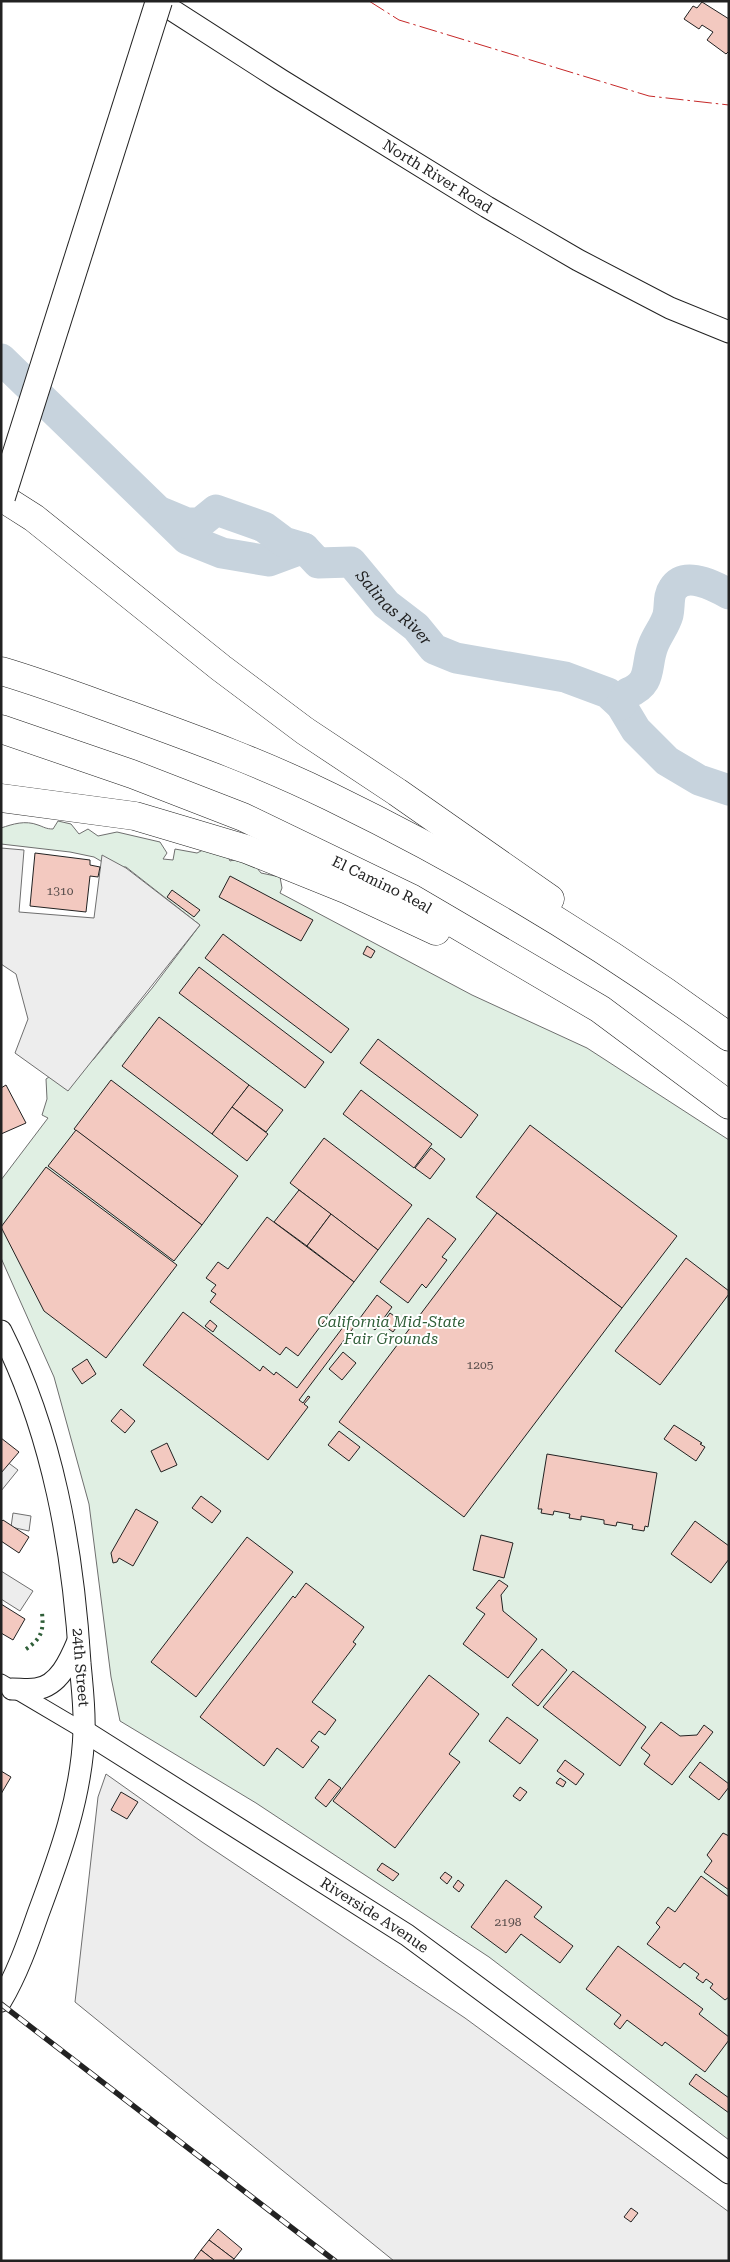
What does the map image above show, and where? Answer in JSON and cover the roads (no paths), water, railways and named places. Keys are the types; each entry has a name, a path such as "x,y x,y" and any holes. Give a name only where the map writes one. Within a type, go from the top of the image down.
{"highway":[{"path":"158,1 2,497 34,518 221,668 305,732 397,792 551,899 656,984"},
{"path":"1,671 36,681 220,749 330,796 437,852 576,932 656,984 729,1037"},
{"name":"El Camino Real","path":"11,732 132,774 243,817 411,898 600,1008 729,1105"},
{"path":"1,798 135,816 246,849 348,890 600,1008"}],"main road":[{"name":"North River Road","path":"158,1 338,116 570,255 670,308 729,332"},
{"name":"24th Street","path":"1,1331 33,1402 57,1489 74,1588 84,1731 79,1780 68,1828 24,1954 1,2001"},
{"path":"7,1686 38,1689 56,1679 69,1663 79,1639"},
{"name":"Riverside Avenue","path":"84,1731 407,1935 729,2173"}],"street":[{"name":"Riverside Avenue","path":"7,1686 84,1731"}],"waterway":[{"name":"Salinas River","path":"1,359 187,539 222,553 269,561 304,548 318,563 351,562 386,604 416,627 434,649 456,658 565,677 608,693 621,705 636,730 667,761 699,780 729,790"},
{"path":"163,513 187,523 200,523 216,510 264,527 284,542 304,548"},
{"name":"Salinas River","path":"621,705 628,693 636,689 645,679 653,646 668,615 671,592 678,583 692,580 700,581 729,594"}],"railway":[{"path":"1,2004 335,2261"}],"park label":[{"name":"California Mid-State Fair Grounds","path":"391,1330"}]}
